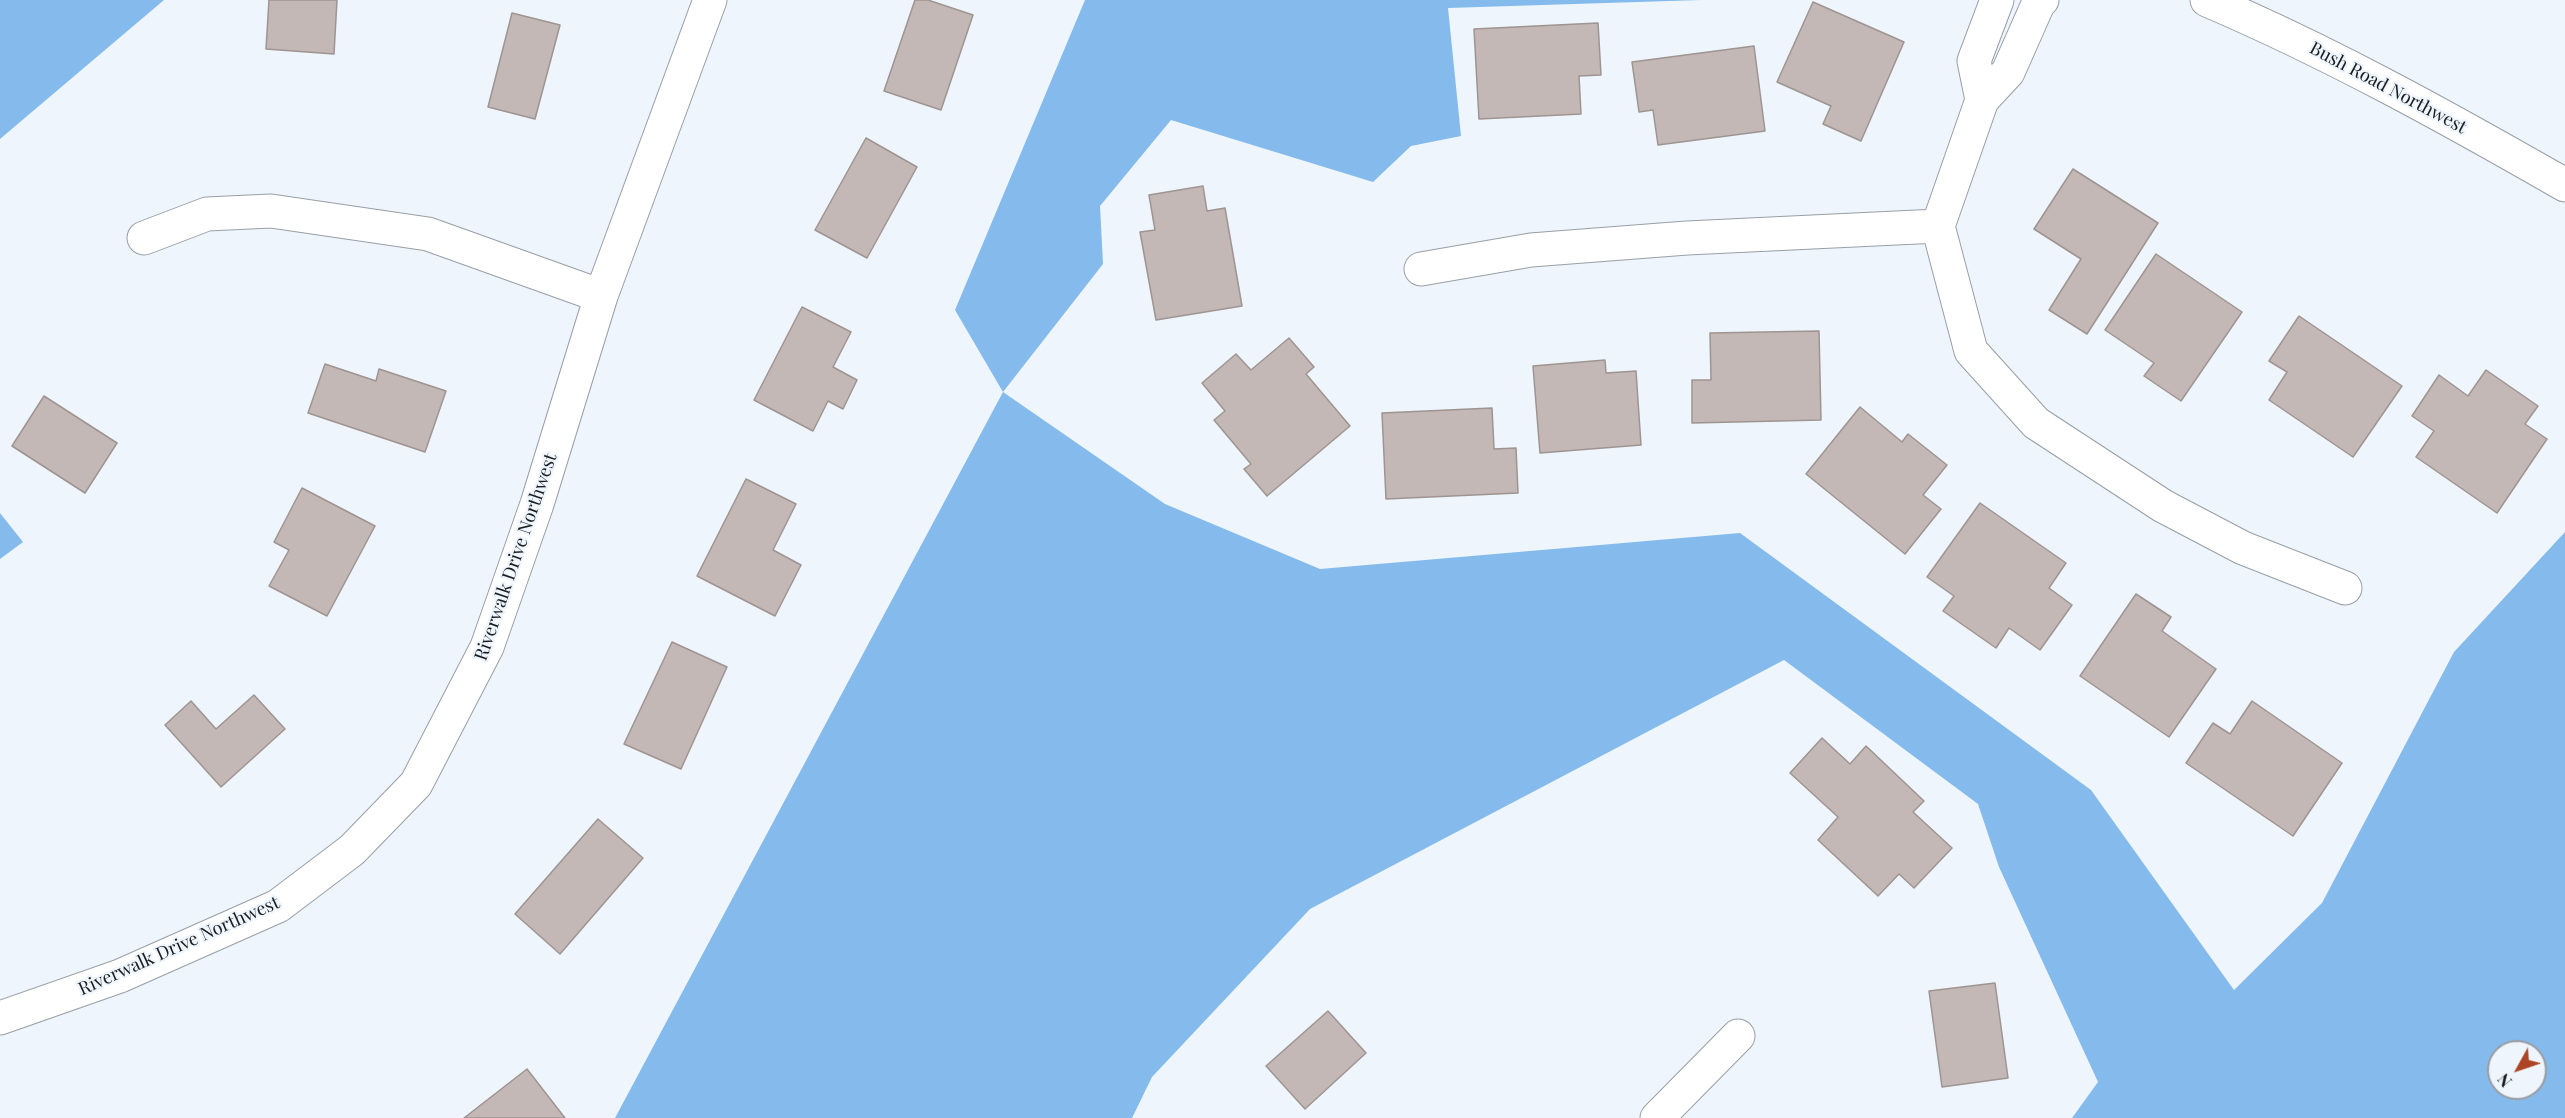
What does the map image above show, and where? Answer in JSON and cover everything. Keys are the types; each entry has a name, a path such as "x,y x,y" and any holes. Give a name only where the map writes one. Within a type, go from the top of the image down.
{"street":[{"name":"Riverwalk Drive Northwest","path":"0,1018 120,976 278,906 352,850 416,784 487,648 537,504 602,296 710,0"},
{"path":"1982,100 1974,61 1997,0"},
{"path":"2042,0 2039,2 2008,72 1982,100 1938,226 1971,351 2036,423 2183,516 2243,548 2345,588"},
{"name":"Bush Road Northwest","path":"2207,0 2282,32 2430,108 2565,185"},
{"path":"144,238 207,214 271,211 428,234 602,296"},
{"path":"1421,269 1531,250 1687,238 1938,226"},
{"path":"1657,1118 1738,1036"}],"shaded area":[{"path":"0,0 164,0 0,139"},
{"path":"1085,0 1701,0 1448,8 1461,136 1411,146 1373,182 1171,120 1100,206 1103,264 1003,392 955,310"},
{"path":"1003,392 1165,504 1320,569 1740,533 2091,790 2234,990 2322,903 2454,652 2565,532 2565,1118 2072,1118 2098,1082 1999,867 1978,804 1784,660 1310,909 1152,1077 1132,1118 615,1118"},
{"path":"0,513 23,542 0,559"}],"building":[{"path":"269,0 337,0 334,54 266,49"},
{"path":"915,0 928,0 973,15 941,110 884,91"},
{"path":"1813,2 1904,42 1861,141 1823,124 1831,106 1777,82"},
{"path":"512,13 560,25 535,119 488,107"},
{"path":"1598,23 1601,75 1579,76 1581,114 1479,119 1474,29"},
{"path":"1754,46 1765,131 1658,145 1653,110 1639,112 1632,62"},
{"path":"866,138 917,167 867,258 815,230"},
{"path":"2073,169 2158,223 2087,334 2049,310 2081,259 2034,229"},
{"path":"1203,186 1207,211 1225,208 1242,306 1156,320 1140,232 1155,230 1149,195"},
{"path":"2156,254 2242,312 2181,401 2144,376 2154,363 2105,330"},
{"path":"802,307 851,332 833,367 857,380 843,409 828,401 813,431 754,400"},
{"path":"2299,316 2402,386 2353,457 2269,400 2287,372 2269,361"},
{"path":"1819,331 1821,420 1692,423 1692,380 1711,380 1710,333"},
{"path":"1289,338 1314,367 1306,374 1350,426 1267,496 1244,469 1251,464 1214,420 1225,411 1202,383 1236,354 1251,370"},
{"path":"1605,360 1606,373 1636,371 1641,445 1540,453 1533,366"},
{"path":"325,364 376,381 379,369 446,391 425,452 308,413"},
{"path":"2486,370 2538,406 2525,424 2547,439 2497,513 2416,457 2434,431 2412,416 2439,375 2468,396"},
{"path":"44,396 117,443 85,493 12,446"},
{"path":"1860,407 1902,442 1908,434 1947,465 1923,495 1941,509 1905,554 1806,474"},
{"path":"1492,408 1494,449 1516,448 1518,493 1386,499 1382,413"},
{"path":"746,479 796,504 773,550 801,565 775,616 697,576"},
{"path":"302,488 375,526 327,616 269,586 289,550 274,542"},
{"path":"1980,503 2066,563 2049,588 2072,605 2040,650 2009,628 1996,648 1943,611 1954,596 1927,577"},
{"path":"2136,594 2171,617 2162,631 2216,669 2169,737 2080,676"},
{"path":"672,642 727,667 681,769 624,744"},
{"path":"254,695 285,729 221,787 165,725 191,701 216,729"},
{"path":"2252,701 2342,763 2293,836 2186,763 2213,723 2230,734"},
{"path":"1822,738 1850,764 1866,746 1924,801 1913,812 1952,848 1914,888 1899,874 1878,896 1818,840 1838,817 1790,773"},
{"path":"598,819 643,858 560,954 515,914"},
{"path":"1995,983 2008,1078 1942,1087 1929,991"},
{"path":"1328,1011 1366,1053 1305,1109 1266,1066"},
{"path":"527,1069 565,1118 464,1118"}]}
